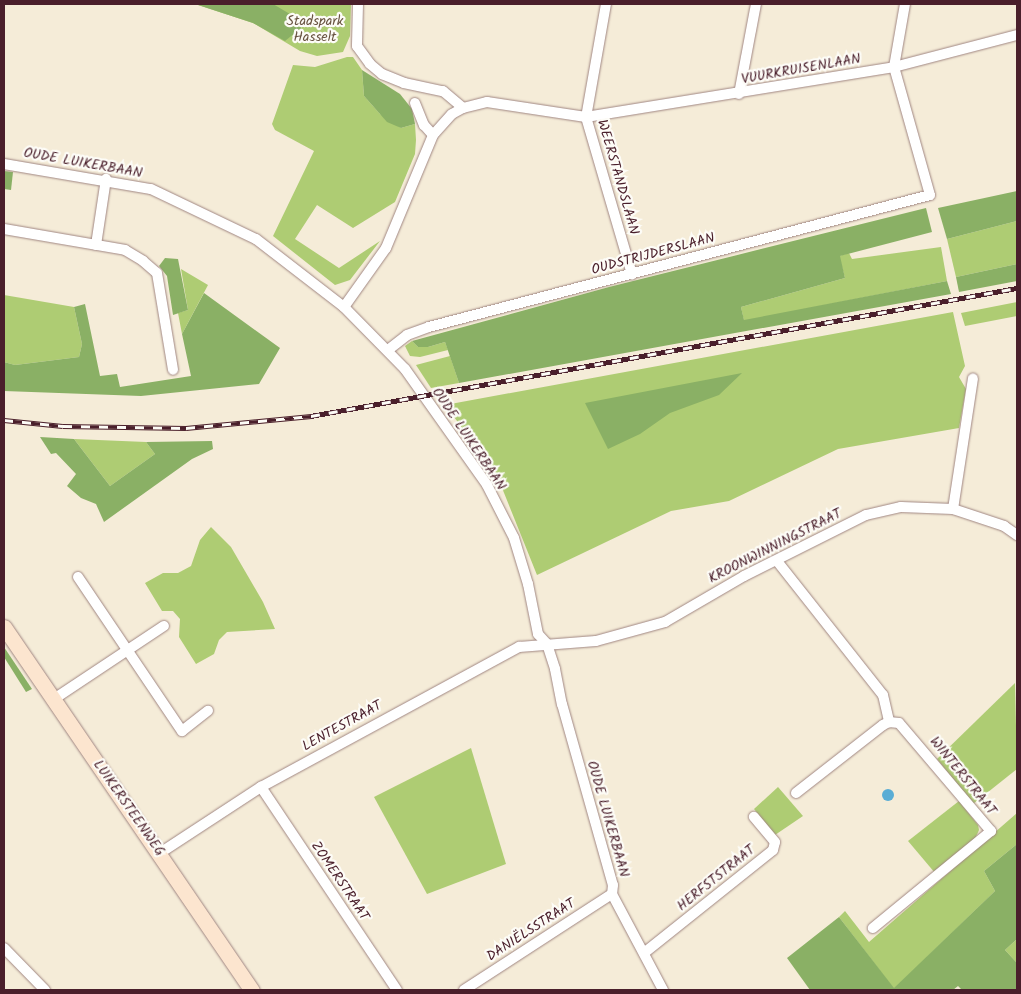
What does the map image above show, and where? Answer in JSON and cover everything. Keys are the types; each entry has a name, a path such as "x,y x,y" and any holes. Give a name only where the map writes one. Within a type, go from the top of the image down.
{"main road":[{"name":"LUIKERSTEENWEG","path":"4,629 160,853 252,990"}],"street":[{"path":"344,307 386,248 433,135 452,114 463,108 443,91 404,83 382,74 370,64 357,46 358,4"},
{"path":"586,117 606,4"},
{"path":"739,94 756,4"},
{"path":"894,67 905,4"},
{"name":"VUURKRUISENLAAN","path":"463,108 487,102 586,117 739,94 894,67 1017,35"},
{"name":"OUDSTRIJDERSLAAN","path":"388,350 408,335 429,327 930,195 894,67"},
{"path":"415,103 424,126 433,135"},
{"name":"WEERSTANDSLAAN","path":"586,117 632,274"},
{"name":"OUDE LUIKERBAAN","path":"4,164 106,179 151,189 256,239 344,307 388,350 488,485 514,538 528,584 538,634 547,644 613,885 612,894 663,990"},
{"path":"96,245 106,179"},
{"path":"4,229 125,250 157,273 173,370"},
{"path":"953,509 973,379"},
{"name":"KROONWINNINGSTRAAT","path":"547,644 596,641 665,622 744,576 881,510 920,506 953,509 995,523 1017,535"},
{"path":"777,561 884,694 889,722 796,793"},
{"path":"78,578 126,652 182,731 208,711"},
{"path":"54,699 164,626"},
{"name":"LENTESTRAAT","path":"160,853 261,787 519,647 547,644"},
{"name":"WINTERSTRAAT","path":"873,928 991,831 906,727 889,722"},
{"name":"ZOMERSTRAAT","path":"261,787 397,990"},
{"name":"HERFSTSTRAAT","path":"644,953 773,850 775,842 754,817"},
{"name":"DANIËLSSTRAAT","path":"464,990 612,894"},
{"path":"4,948 45,990"}],"green space":[{"name":"Stadspark Hasselt","path":"195,4 351,4 350,36 343,52 317,56 300,51 253,23"},
{"path":"195,4 273,4 300,20 301,28 285,41 253,23"},
{"path":"347,57 353,57 362,70 364,96 380,114 401,128 415,124 416,140 415,154 395,202 353,228 317,205 295,239 339,268 380,241 350,280 335,285 273,236 314,151 275,130 272,124 293,65 315,67"},
{"path":"362,70 400,94 412,109 415,124 401,128 387,122 364,96"},
{"path":"4,171 13,172 11,190 4,189"},
{"path":"1017,191 1017,221 947,239 938,208"},
{"path":"926,208 932,232 840,256 845,278 741,307 744,320 947,281 951,294 459,383 445,342 428,347 418,347 412,341 609,287"},
{"path":"1017,221 1017,264 956,277 947,239"},
{"path":"941,247 947,281 744,321 741,307 845,278 839,256 849,253 852,259"},
{"path":"165,258 178,259 188,310 173,315 167,276 159,266"},
{"path":"1017,264 1017,281 959,292 956,277"},
{"path":"181,269 208,285 182,334 178,313 188,310"},
{"path":"204,293 280,348 259,384 141,396 4,391 4,362 15,365 79,357 82,344 74,307 85,304 100,376 117,374 120,387 191,376 182,334"},
{"path":"4,295 74,307 82,344 79,357 15,365 4,362"},
{"path":"1017,302 1017,316 965,326 961,313"},
{"path":"953,312 965,366 959,377 966,389 959,428 838,449 729,501 671,511 537,575 496,473 445,405"},
{"path":"412,341 418,347 428,347 445,342 448,350 420,357 410,356 405,346"},
{"path":"450,356 459,383 431,388 416,365"},
{"path":"742,373 719,395 670,413 640,434 608,449 585,403"},
{"path":"40,437 74,439 110,486 155,454 146,442 212,441 213,449 192,459 104,522 96,504 81,498 67,486 76,474 56,453 51,454"},
{"path":"74,439 146,442 155,454 110,486"},
{"path":"211,527 231,547 263,602 275,629 227,632 219,640 214,654 196,664 179,637 180,619 173,611 162,611 145,583 163,573 178,573 191,566 200,540"},
{"path":"4,647 32,689 26,692 4,657"},
{"path":"1015,683 1017,769 973,804 937,759"},
{"path":"471,748 506,864 427,894 374,797"},
{"path":"778,787 803,816 775,835 754,809"},
{"path":"959,801 978,825 979,830 975,839 935,873 908,841"},
{"path":"1017,813 1017,844 984,871 995,891 894,989 839,917 845,911 869,942"},
{"path":"1017,844 1017,939 1005,950 1017,963 1017,990 962,990 958,986 953,990 810,990 787,958 839,917 894,988 995,891 984,871"},
{"path":"1017,939 1017,963 1005,950"}],"water":[{"path":"888,789 894,795 888,801 882,795"}],"railway":[{"path":"4,420 63,426 186,428 311,416 1017,288"}]}
